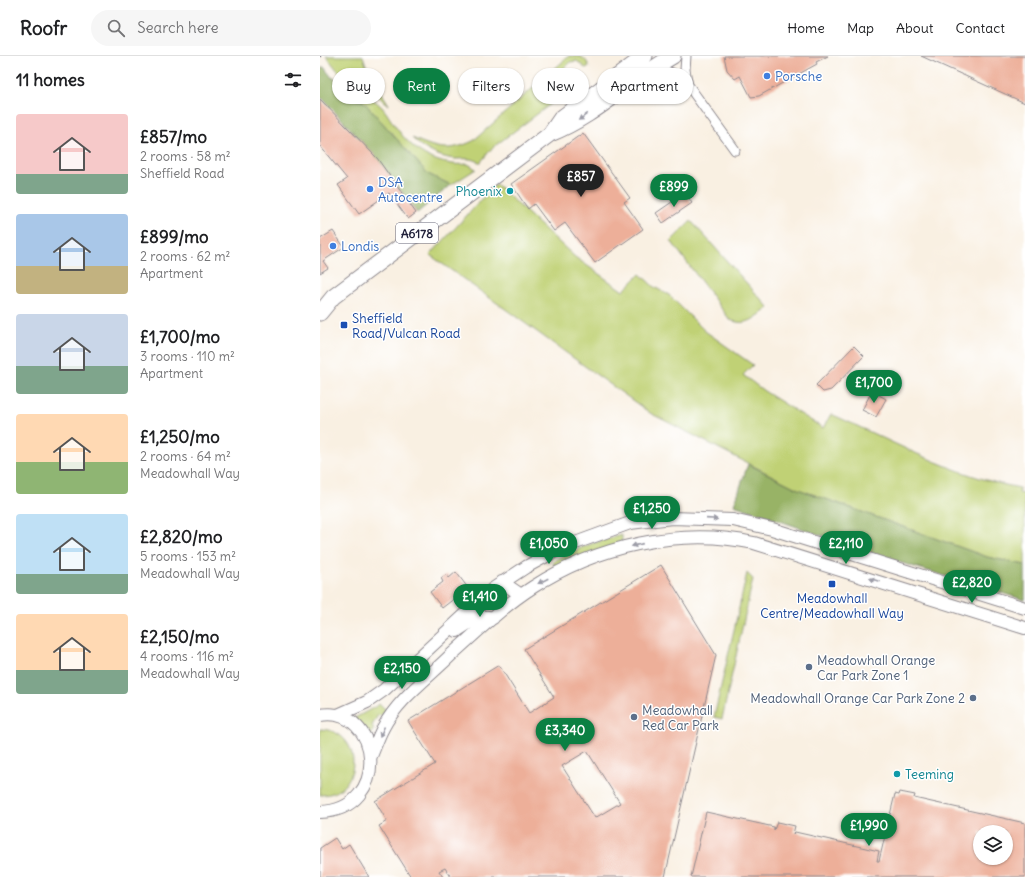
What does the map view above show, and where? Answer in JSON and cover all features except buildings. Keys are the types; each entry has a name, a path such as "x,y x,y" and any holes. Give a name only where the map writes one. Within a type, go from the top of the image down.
{"main road":[{"name":"A6178","path":"320,313 327,299 550,134 561,118 650,62 673,56"}],"street":[{"path":"685,68 686,56"},
{"path":"650,62 662,68"},
{"path":"693,92 736,150"},
{"path":"320,715 338,715 367,702 379,694 502,582 516,573 559,549 630,523 672,518 733,520 772,529 1025,608"},
{"path":"754,543 761,536 772,529"},
{"path":"320,812 329,812 342,808 359,796 370,774 371,756 383,728 401,703 493,618 534,586 591,558 646,543 694,537 733,539 754,543 1025,628"},
{"path":"516,573 521,595"},
{"path":"912,592 927,577"},
{"path":"927,577 928,598"},
{"path":"502,582 521,595"},
{"path":"443,637 476,619 485,617 493,618"},
{"path":"338,715 350,721 360,731 365,738 371,756"}],"green space":[{"path":"326,56 363,56 367,68 336,68"},
{"path":"569,56 582,57 588,63 589,67 585,68 577,61 570,62 564,68 555,68"},
{"path":"324,67 332,77 332,104 366,104 428,174 451,185 417,213 377,158 322,98 320,100 320,69"},
{"path":"532,89 532,104 551,104 492,148 480,163 471,159 455,159 437,155 421,146 412,138 435,147 442,148 464,145 473,141 515,104 524,104 524,96"},
{"path":"366,104 379,104 405,138 420,152 428,157 447,163 468,164 476,169 451,185 428,174"},
{"path":"496,184 575,257 623,291 640,274 654,287 669,295 705,331 753,365 743,375 764,391 823,428 831,414 924,457 971,475 1020,488 1019,493 1025,494 1025,565 987,557 798,489 650,413 430,255"},
{"path":"691,221 769,308 755,318 746,322 736,322 730,320 671,241"},
{"path":"748,464 798,489 987,557 1025,565 1025,600 895,561 734,505"},
{"path":"622,535 622,541 614,546 555,567 553,562 571,552 593,543"},
{"path":"747,573 753,579 722,719 714,717"},
{"path":"380,704 386,710 381,716 378,715 372,726 374,728 370,737 353,719"},
{"path":"320,729 335,732 345,740 351,751 353,763 351,775 344,785 334,792 320,795"}],"place":[{"name":"Porsche","path":"767,76"},
{"name":"DSA Autocentre","path":"370,189"},
{"name":"Phoenix","path":"510,191"},
{"name":"Londis","path":"333,246"},
{"name":"Sheffield Road/Vulcan Road","path":"344,325"},
{"name":"Meadowhall Centre/Meadowhall Way","path":"832,584"},
{"name":"Meadowhall Orange Car Park Zone 1","path":"809,667"},
{"name":"Meadowhall Orange Car Park Zone 2","path":"973,698"},
{"name":"Meadowhall Red Car Park","path":"634,717"},
{"name":"Teeming","path":"897,774"}]}
